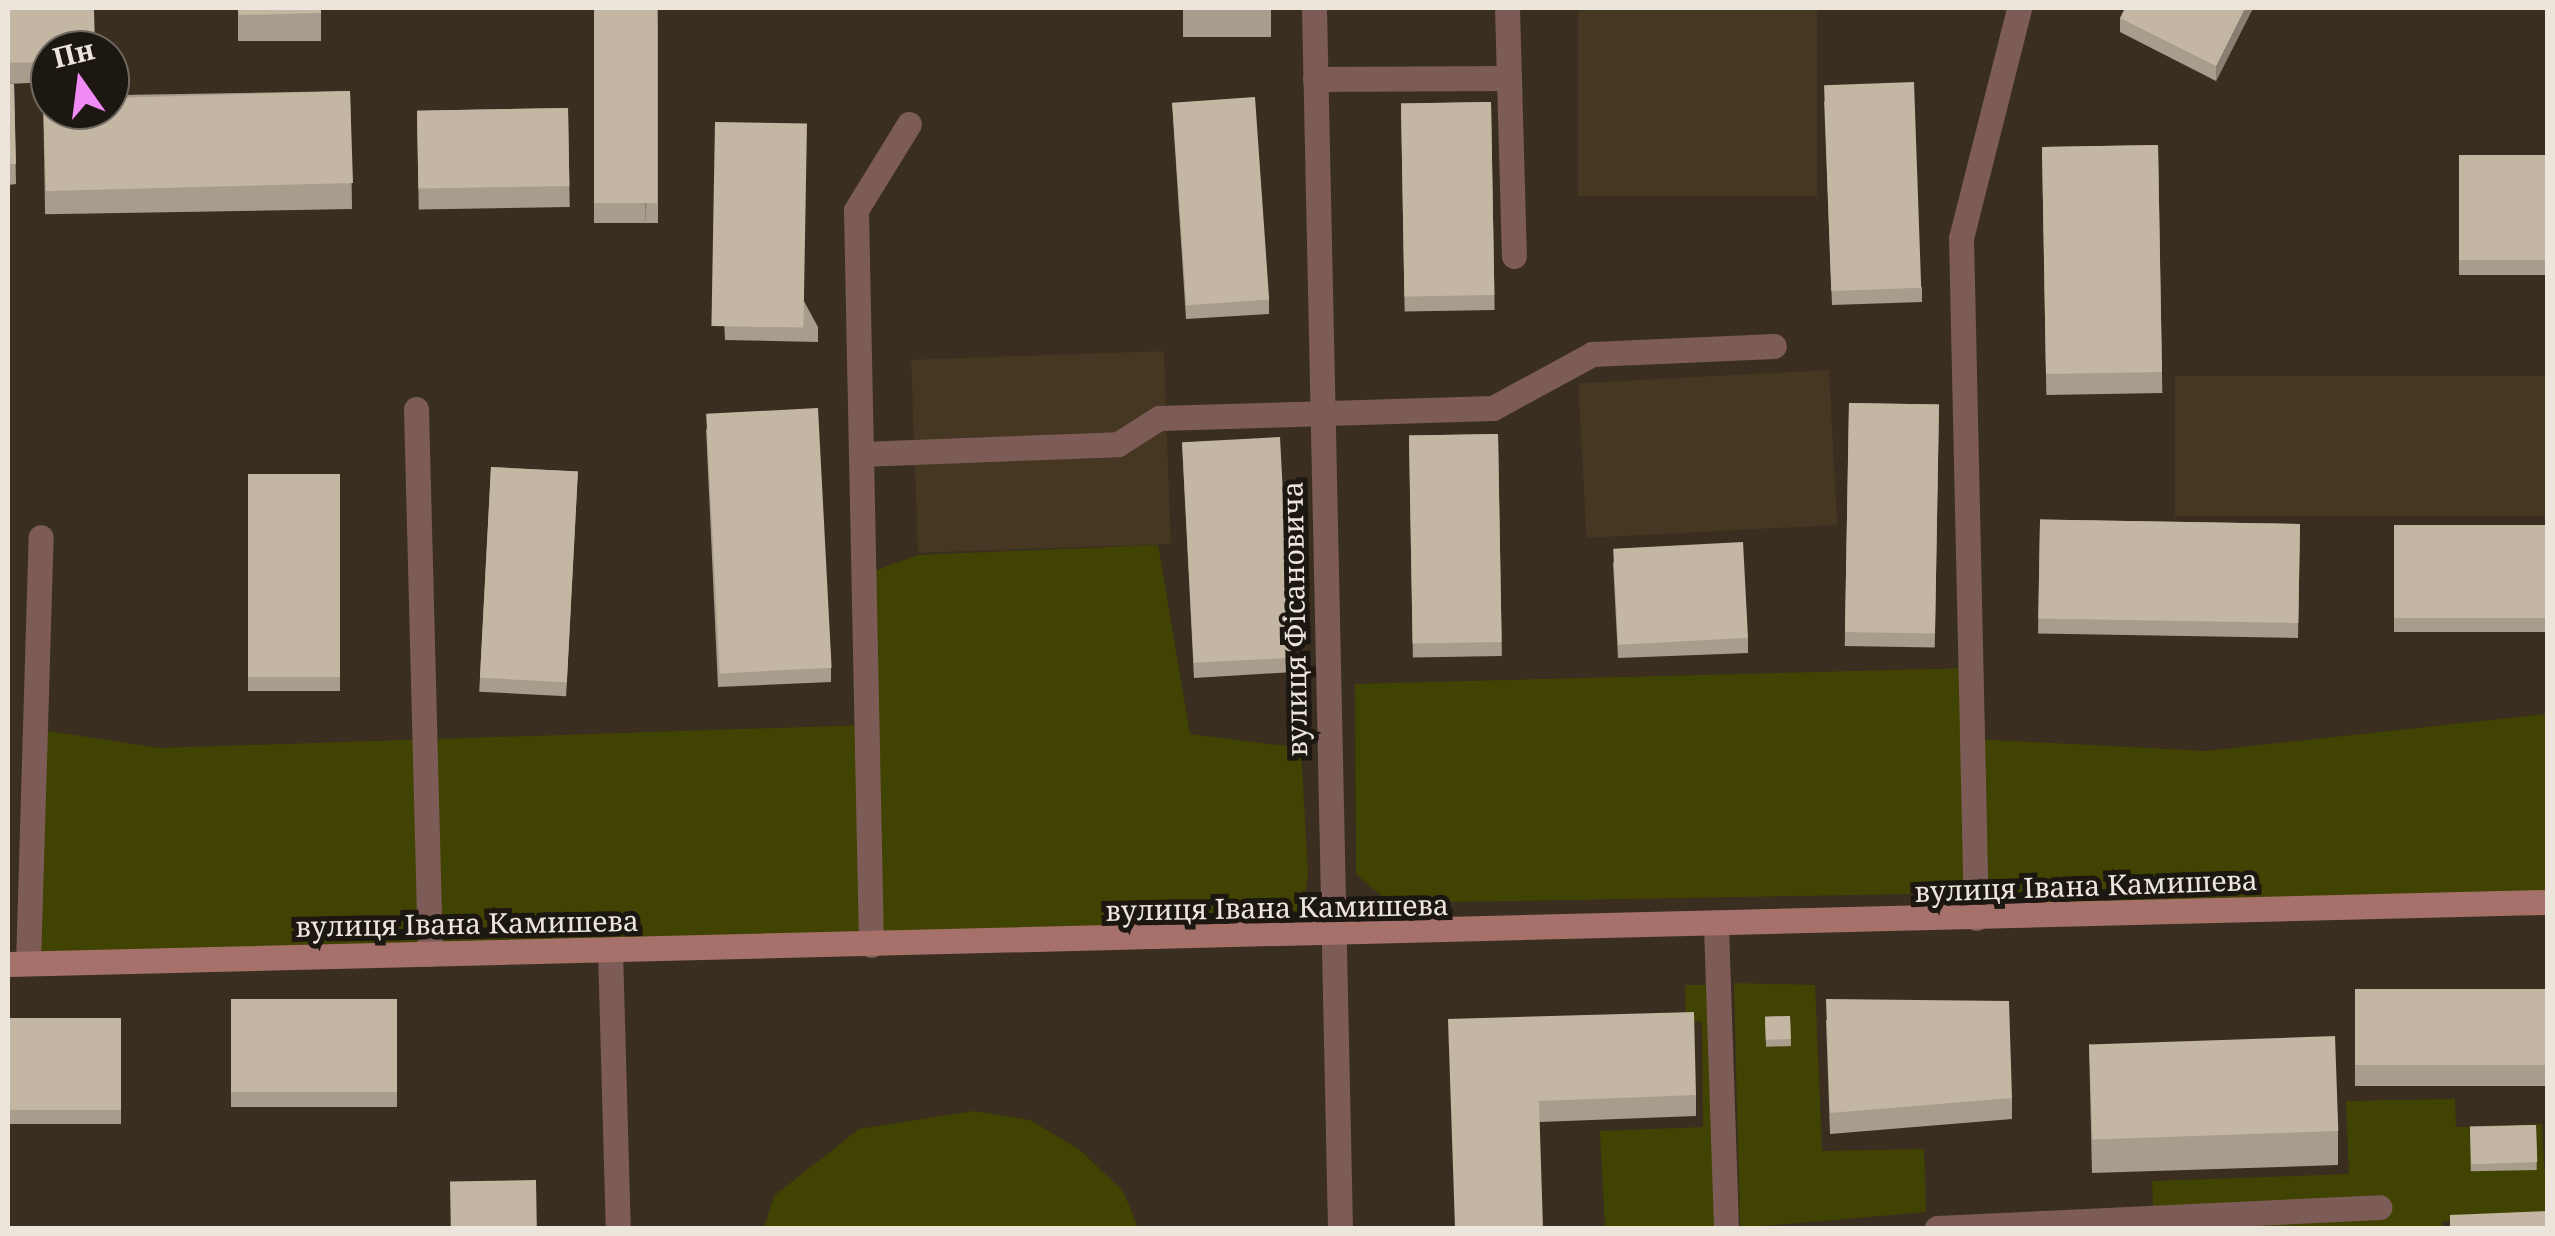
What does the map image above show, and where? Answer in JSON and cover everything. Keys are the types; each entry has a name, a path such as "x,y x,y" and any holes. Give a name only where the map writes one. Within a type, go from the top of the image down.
{"street":[{"name":"вулиця Фісановича","path":"1314,8 1329,937 1340,1228"},
{"path":"1507,8 1514,256"},
{"path":"1976,918 1961,238 2019,8"},
{"path":"1315,79 1509,78"},
{"path":"871,945 856,210 909,124"},
{"path":"860,454 1118,444 1159,418 1320,408 1493,408 1592,354 1774,346"},
{"path":"416,409 430,954"},
{"path":"18,963 41,537"},
{"name":"вулиця Івана Камишева","path":"18,963 1329,937 2548,902"},
{"path":"1716,926 1726,1228"},
{"path":"610,950 618,1228"},
{"path":"1936,1228 2380,1207"}],"shaded area":[{"path":"1578,8 1817,8 1817,196 1578,196"},
{"path":"1164,351 1171,544 918,553 911,360"},
{"path":"1829,370 1837,525 1586,538 1578,383"},
{"path":"2175,376 2547,376 2547,516 2175,516"},
{"path":"1158,545 1190,734 1301,748 1308,875 1298,937 28,963 35,729 159,748 866,725 863,575 918,555"},
{"path":"1970,668 1973,739 2206,751 2547,714 2547,901 1976,918 1975,893 1390,903 1356,874 1355,684"},
{"path":"1734,983 1815,985 1822,1151 1924,1149 1926,1212 1740,1228"},
{"path":"1685,985 1711,985 1717,1228 1605,1228 1600,1131 1703,1127 1702,1022 1686,1021"},
{"path":"2455,1099 2456,1127 2542,1124 2547,1218 2443,1221 2442,1228 2154,1228 2152,1181 2349,1174 2346,1101"},
{"path":"974,1111 1030,1120 1080,1150 1123,1191 1138,1228 764,1228 774,1196 859,1129"}],"building":[{"path":"8,8 94,8 95,30 30,30 30,62 8,63"},
{"path":"238,8 321,8 321,13 239,15"},
{"path":"594,8 657,8 657,203 594,203"},
{"path":"2125,8 2245,8 2216,66 2120,18"},
{"path":"1914,82 1921,288 1831,291 1824,85"},
{"path":"8,84 14,84 16,164 8,164"},
{"path":"350,91 353,183 46,191 44,130 130,130 130,97"},
{"path":"1255,97 1269,300 1186,305 1172,103"},
{"path":"1491,102 1494,295 1404,297 1401,104"},
{"path":"568,108 569,186 418,189 417,111"},
{"path":"715,122 807,124 803,328 711,326"},
{"path":"2158,145 2162,372 2046,374 2042,147"},
{"path":"2459,155 2548,155 2548,260 2459,260"},
{"path":"1849,403 1939,405 1935,634 1845,632"},
{"path":"818,408 832,668 720,674 706,414"},
{"path":"1498,434 1502,642 1413,644 1409,436"},
{"path":"1280,437 1292,658 1194,663 1182,442"},
{"path":"491,467 578,472 567,682 480,678"},
{"path":"248,474 340,474 340,677 248,677"},
{"path":"2040,519 2300,524 2298,623 2038,618"},
{"path":"2394,525 2548,525 2548,618 2394,618"},
{"path":"1743,542 1748,638 1618,645 1613,549"},
{"path":"2355,989 2548,989 2548,1065 2355,1065"},
{"path":"231,999 397,999 397,1092 231,1092"},
{"path":"1826,999 2009,1001 2012,1098 1830,1113"},
{"path":"1694,1012 1696,1095 1539,1101 1543,1228 1455,1228 1448,1019"},
{"path":"1790,1016 1791,1039 1766,1040 1765,1017"},
{"path":"8,1018 121,1018 121,1110 8,1110"},
{"path":"2335,1036 2338,1131 2092,1140 2089,1045"},
{"path":"2536,1125 2537,1162 2471,1164 2470,1127"},
{"path":"536,1180 537,1228 451,1228 450,1182"},
{"path":"2548,1211 2548,1228 2450,1228 2450,1215"}]}
